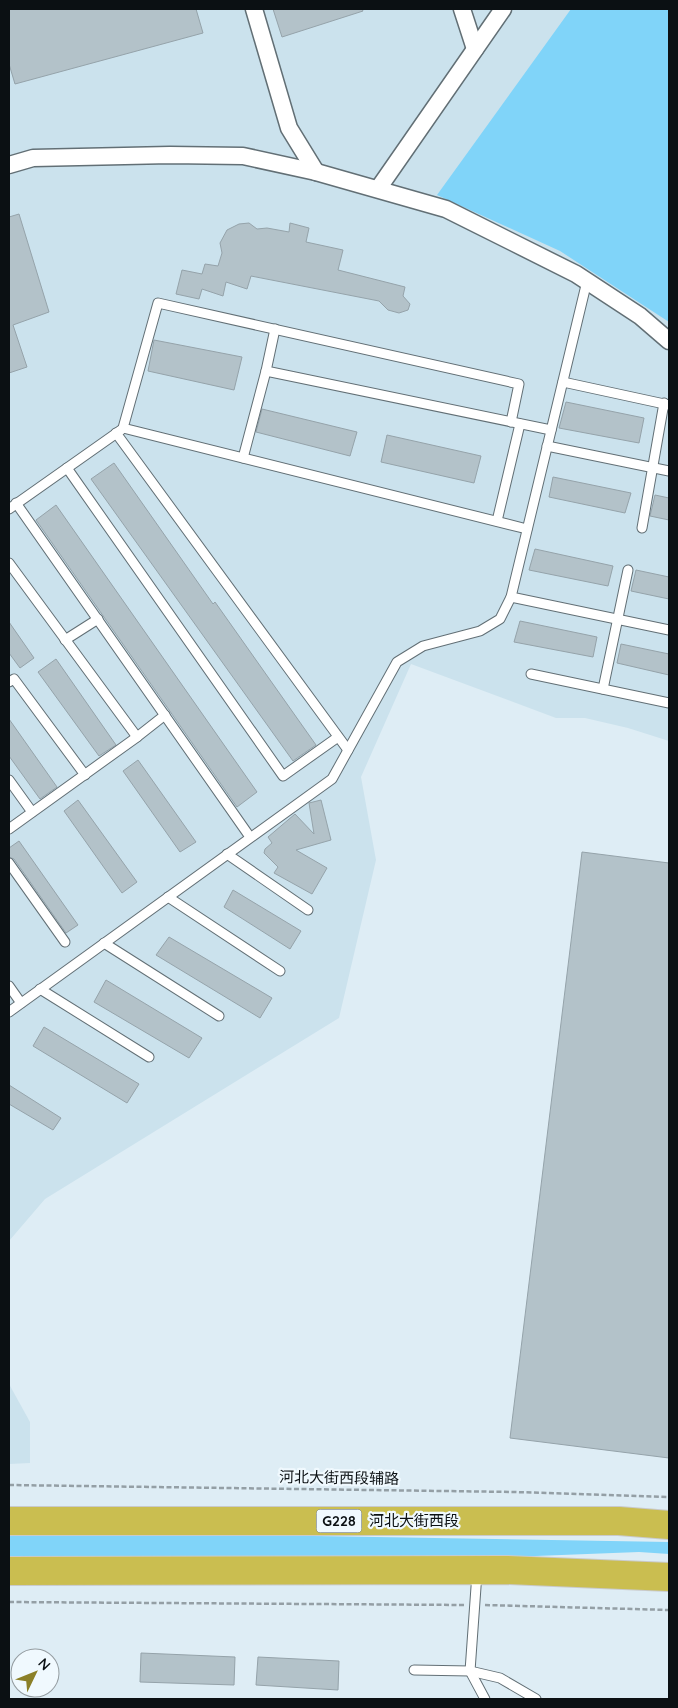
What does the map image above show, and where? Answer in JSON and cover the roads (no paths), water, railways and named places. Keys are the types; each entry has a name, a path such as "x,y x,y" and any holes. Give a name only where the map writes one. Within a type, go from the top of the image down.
{"highway":[{"name":"河北大街西段","path":"9,1521 619,1521 669,1525"},
{"path":"9,1571 477,1570 669,1577"}],"street":[{"path":"254,9 289,128 316,172"},
{"path":"462,9 475,49"},
{"path":"378,189 503,9"},
{"path":"9,165 33,158 170,155 243,156 316,172 446,209 576,274 640,316 669,340"}],"lane":[{"path":"9,1012 332,779 397,662 423,646 480,631 500,619 511,597 587,281"},
{"path":"250,837 98,619 12,506 120,431 158,303 519,384 516,423 497,521"},
{"path":"243,458 275,329"},
{"path":"266,371 551,430"},
{"path":"563,382 667,404 642,528"},
{"path":"120,431 243,458 527,529"},
{"path":"120,431 348,750"},
{"path":"547,446 669,471"},
{"path":"67,468 283,776 338,736"},
{"path":"9,563 137,737"},
{"path":"603,689 628,570"},
{"path":"511,597 669,630"},
{"path":"65,640 98,619"},
{"path":"531,674 669,702"},
{"path":"9,682 14,679 85,774"},
{"path":"9,829 165,715"},
{"path":"9,780 32,812"},
{"path":"227,854 308,910"},
{"path":"9,862 65,942"},
{"path":"168,897 280,971"},
{"path":"104,943 220,1016"},
{"path":"9,986 21,1003"},
{"path":"40,989 149,1057"},
{"path":"477,1570 470,1671 485,1699"},
{"path":"414,1670 470,1671 500,1678 536,1699"}]}
